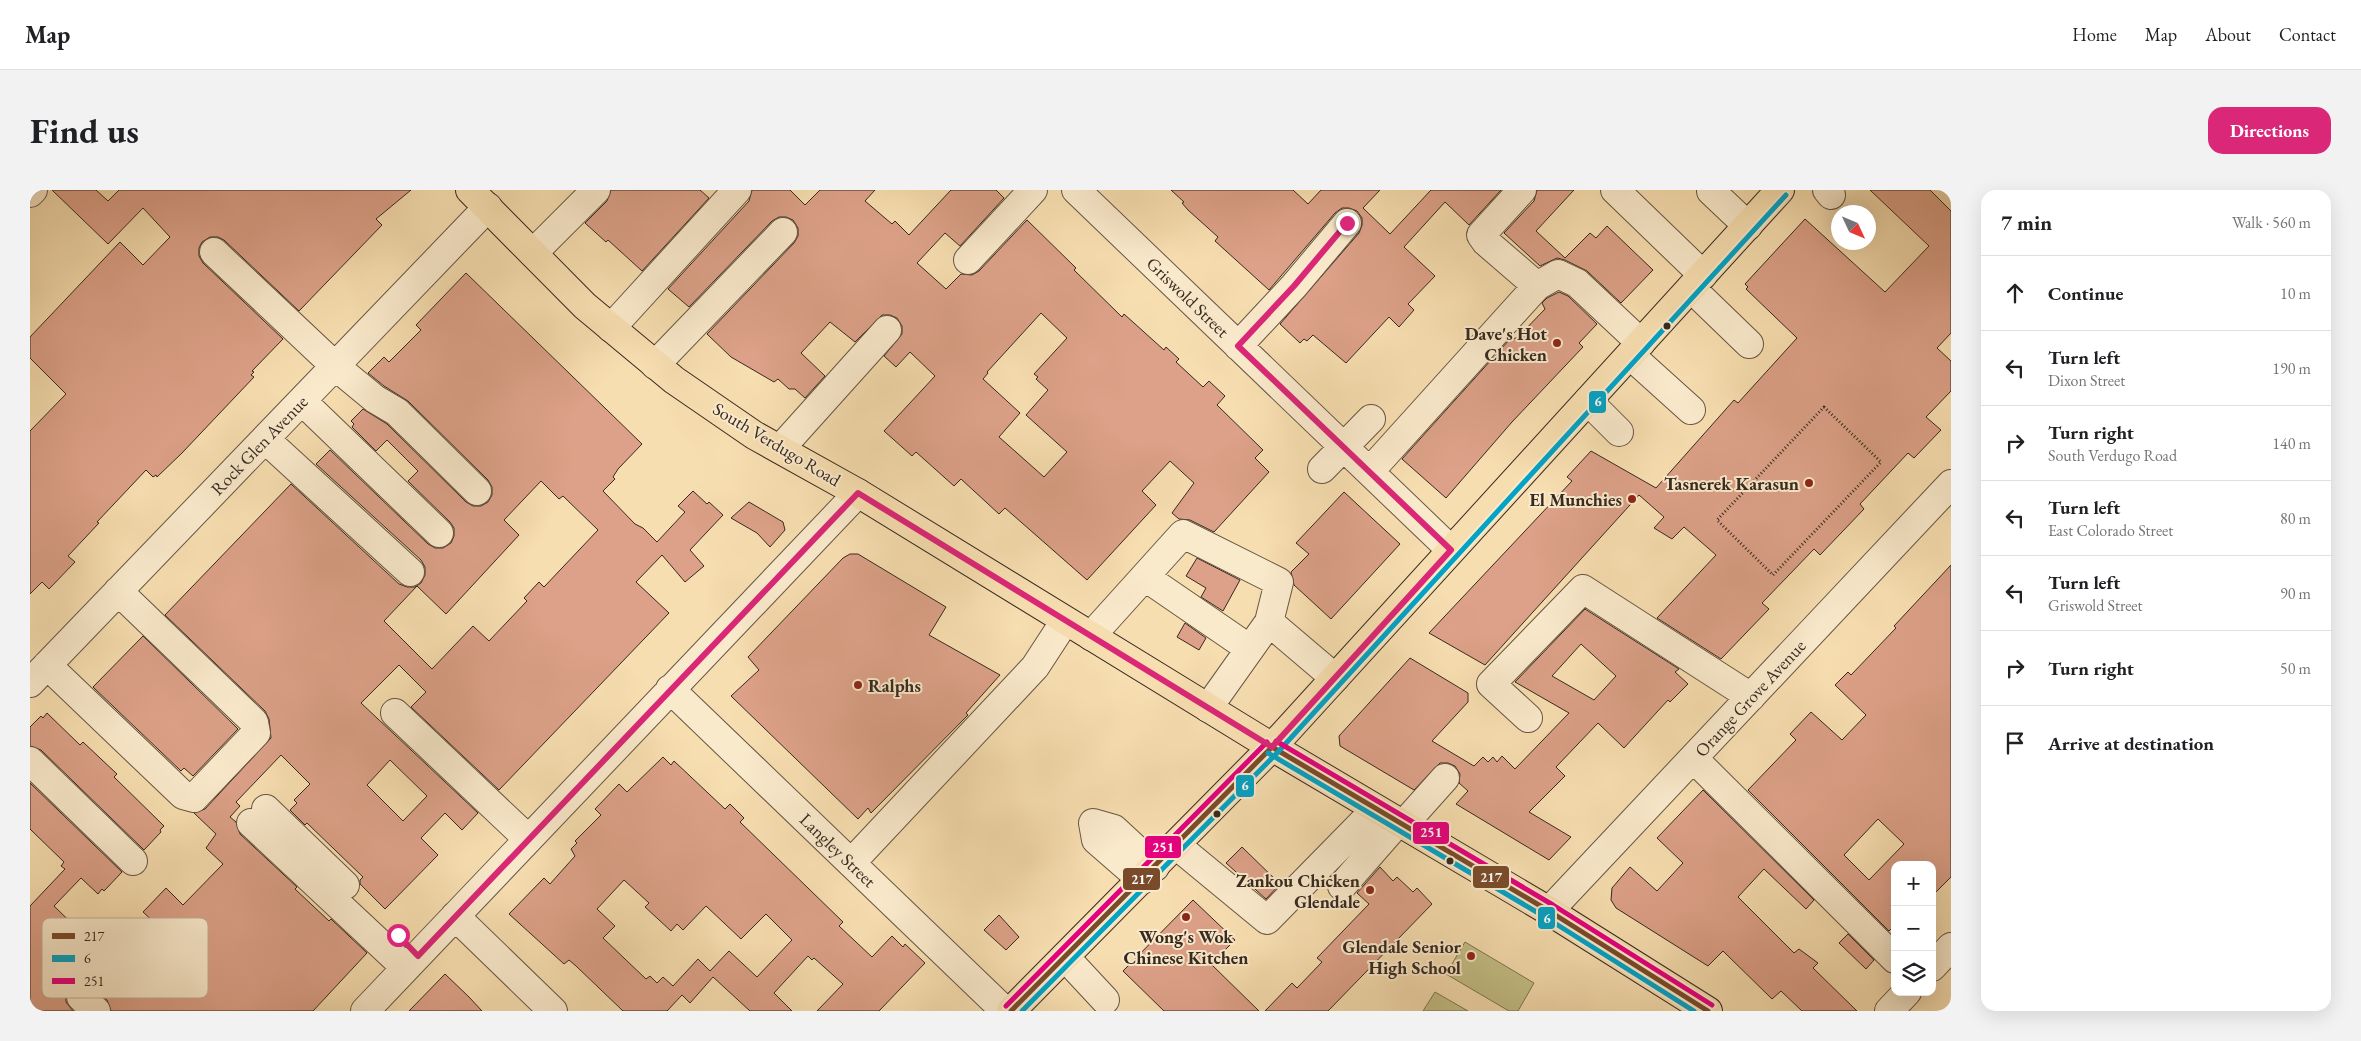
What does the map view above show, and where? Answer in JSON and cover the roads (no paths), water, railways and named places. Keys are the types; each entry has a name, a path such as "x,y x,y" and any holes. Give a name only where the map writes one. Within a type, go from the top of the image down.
{"main road":[{"path":"1010,1011 1272,747 1780,190"},
{"name":"South Verdugo Road","path":"479,199 585,306 674,380 738,424 858,493 1272,747 1549,911 1708,1011"}],"street":[{"path":"30,193 33,190"},
{"path":"533,253 596,190"},
{"path":"611,328 737,190"},
{"path":"968,260 1033,190"},
{"name":"Griswold Street","path":"1076,190 1451,550"},
{"path":"1522,190 1481,235 1486,242 1537,286"},
{"path":"1615,190 1749,344"},
{"path":"1710,191 1748,226"},
{"name":"Rock Glen Avenue","path":"38,674 335,366 479,199"},
{"path":"1238,346 1294,286 1347,223"},
{"path":"656,365 783,232"},
{"path":"214,252 335,366 375,399 397,412 477,491"},
{"path":"1370,471 1537,286 1558,274 1577,283 1691,410"},
{"path":"780,449 887,330"},
{"path":"302,401 439,533"},
{"path":"1588,401 1619,432"},
{"path":"1322,469 1371,419"},
{"path":"265,439 410,572"},
{"name":"Orange Grove Avenue","path":"1549,911 1951,484"},
{"path":"365,1011 858,493"},
{"path":"1091,636 1183,534 1279,582 1269,622 1208,708"},
{"path":"1145,577 1250,649"},
{"path":"1528,718 1491,684 1583,589 1750,697"},
{"path":"38,674 183,795 194,798 256,734 254,722 118,591"},
{"path":"851,862 1035,667 1065,620"},
{"path":"1269,622 1335,678"},
{"name":"Langley Street","path":"670,689 1005,1011"},
{"path":"395,713 528,839"},
{"path":"1694,758 1891,955"},
{"path":"30,761 134,861"},
{"path":"1176,845 1267,920 1392,818 1445,778"},
{"path":"258,816 412,962"},
{"path":"1342,886 1392,818"},
{"path":"456,916 552,1011"},
{"path":"1936,963 1951,947"},
{"path":"1064,957 1105,1000"},
{"path":"1889,1011 1903,996"}],"place":[{"name":"Dave's Hot Chicken","path":"1557,343"},
{"name":"Tasnerek Karasun","path":"1809,483"},
{"name":"El Munchies","path":"1632,499"},
{"name":"Ralphs","path":"858,685"},
{"name":"Zankou Chicken Glendale","path":"1370,890"},
{"name":"Wong's Wok Chinese Kitchen","path":"1186,917"},
{"name":"Glendale Senior High School","path":"1471,956"}]}
